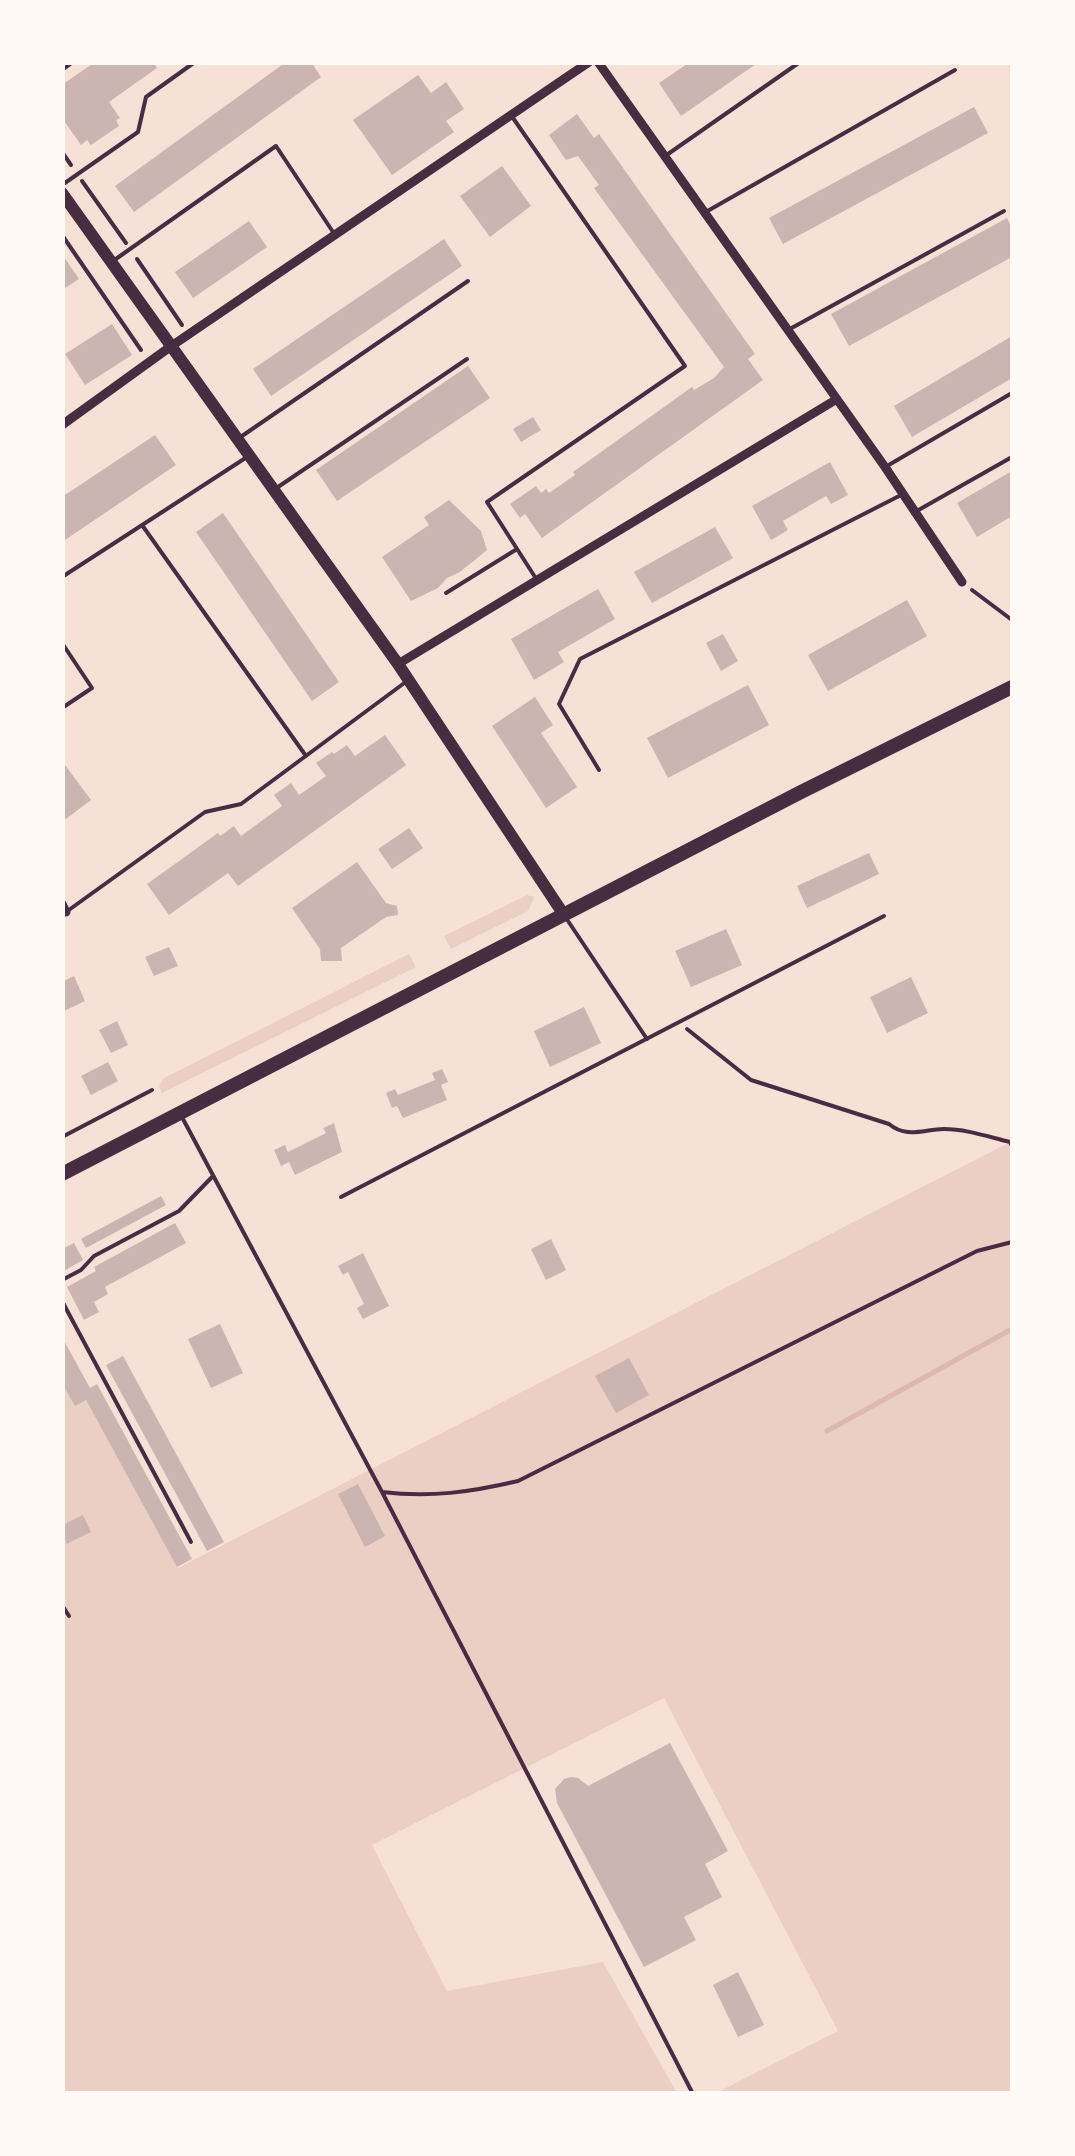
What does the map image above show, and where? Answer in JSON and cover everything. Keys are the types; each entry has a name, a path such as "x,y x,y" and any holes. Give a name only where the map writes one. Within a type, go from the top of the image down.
{"highway":[{"path":"62,1174 1012,687"}],"main road":[{"path":"62,193 398,664 564,915"}],"street":[{"path":"62,425 334,234 590,62"},
{"path":"598,62 886,467 962,582"},
{"path":"398,664 837,399"}],"lane":[{"path":"182,62 186,68"},
{"path":"62,184 138,132 146,97 195,62"},
{"path":"664,157 800,62"},
{"path":"704,213 956,70"},
{"path":"510,114 685,366 487,502 537,581"},
{"path":"111,262 276,146 334,234"},
{"path":"788,330 1004,210"},
{"path":"238,439 468,280"},
{"path":"274,490 467,359"},
{"path":"886,467 1012,394"},
{"path":"62,577 250,455"},
{"path":"916,512 1012,457"},
{"path":"600,770 558,704 580,659 903,494"},
{"path":"142,525 306,756"},
{"path":"446,593 517,549"},
{"path":"62,643 92,688 62,708"},
{"path":"64,908 205,812 241,804 408,680"},
{"path":"564,915 647,1039"},
{"path":"341,1197 884,916"},
{"path":"180,1113 382,1492 693,2094"},
{"path":"62,1280 81,1270 94,1256 179,1210 214,1176"},
{"path":"382,1492 414,1496 460,1494 518,1481 976,1251 1012,1242"},
{"path":"62,1300 192,1542"},
{"path":"62,1605 69,1616"}],"path":[{"path":"62,70 73,62"},
{"path":"62,235 150,362"},
{"path":"962,582 1012,620"},
{"path":"679,1023 751,1080 889,1124 897,1131 921,1134 942,1129 987,1136 1012,1146"},
{"path":"62,1136 152,1090"}],"shaded area":[{"path":"527,895 534,897 528,911 451,949 444,936"},
{"path":"409,954 416,967 162,1093 159,1086 164,1078"},
{"path":"1012,1141 1012,2093 716,2093 838,2031 664,1698 372,1845 447,1991 603,1962 677,2093 63,2093 62,1383 86,1400 178,1568"}],"building":[{"path":"95,62 153,62 157,68 109,102 120,118 116,120 119,126 91,145 87,140 81,145 62,118 62,85"},
{"path":"286,62 311,62 321,77 134,212 115,186"},
{"path":"690,62 759,62 681,116 659,83"},
{"path":"418,75 431,93 446,82 464,109 446,121 454,132 392,175 353,120"},
{"path":"974,107 988,133 783,244 769,218"},
{"path":"577,114 594,138 599,134 755,354 748,359 763,380 542,538 525,514 520,518 510,504 536,486 541,493 546,489 549,493 692,387 694,390 714,378 724,367 594,188 599,185 578,156 566,160 549,135"},
{"path":"502,166 531,206 490,237 460,196"},
{"path":"1007,218 1012,228 1012,257 849,346 831,314"},
{"path":"249,221 267,247 193,298 175,272"},
{"path":"444,239 462,266 271,396 253,369"},
{"path":"62,254 79,279 62,290"},
{"path":"112,324 132,355 85,385 65,354"},
{"path":"1012,336 1012,378 912,437 894,406"},
{"path":"468,366 490,398 337,501 316,470"},
{"path":"533,417 541,430 521,442 513,429"},
{"path":"155,435 176,465 62,542 62,497"},
{"path":"830,462 848,495 831,504 826,496 783,521 788,530 771,540 752,506"},
{"path":"1012,471 1012,516 977,537 957,503"},
{"path":"449,500 481,531 487,550 438,588 411,601 382,557 429,525 424,517"},
{"path":"223,513 339,682 312,701 196,532"},
{"path":"715,527 733,558 652,603 634,572"},
{"path":"598,589 615,619 558,652 564,662 534,680 511,639"},
{"path":"907,600 927,636 828,691 808,655"},
{"path":"723,634 738,661 721,671 706,643"},
{"path":"748,685 769,725 668,778 647,738"},
{"path":"535,697 553,725 541,733 577,787 546,808 492,726"},
{"path":"385,735 406,765 238,886 228,873 169,915 147,884 218,833 220,836 234,826 241,836 282,806 274,795 291,783 299,795 326,776 316,763 332,752 347,745 355,756"},
{"path":"62,761 91,800 66,819 62,814"},
{"path":"409,828 423,848 392,869 378,849"},
{"path":"869,853 879,874 807,908 797,886"},
{"path":"357,862 386,903 397,906 398,915 386,917 341,948 342,961 321,961 320,949 292,908"},
{"path":"726,929 742,965 691,987 675,951"},
{"path":"169,947 178,966 154,976 145,957"},
{"path":"74,976 85,1001 62,1012 62,982"},
{"path":"911,977 928,1013 887,1033 870,997"},
{"path":"584,1007 601,1043 550,1067 534,1031"},
{"path":"117,1021 128,1045 111,1053 99,1030"},
{"path":"108,1062 118,1081 91,1095 81,1076"},
{"path":"442,1069 448,1082 441,1085 447,1100 403,1118 397,1106 392,1108 386,1093 395,1089 398,1095 435,1080 432,1073"},
{"path":"334,1123 342,1152 295,1175 289,1162 281,1166 274,1150 285,1145 288,1152 326,1133 323,1128"},
{"path":"161,1196 166,1205 86,1248 81,1239"},
{"path":"175,1223 186,1243 105,1287 108,1294 94,1302 99,1312 84,1320 67,1287 96,1271 94,1267"},
{"path":"551,1239 566,1270 546,1280 531,1249"},
{"path":"74,1243 83,1260 62,1272 62,1249"},
{"path":"363,1253 389,1306 363,1319 357,1308 364,1304 348,1272 343,1275 338,1266"},
{"path":"220,1324 243,1373 211,1388 188,1339"},
{"path":"62,1337 90,1388 97,1384 192,1559 177,1567 86,1400 75,1406 62,1383"},
{"path":"123,1356 224,1542 207,1551 106,1365"},
{"path":"629,1358 649,1395 616,1413 595,1376"},
{"path":"358,1484 385,1536 365,1547 338,1494"},
{"path":"83,1515 91,1532 66,1544 62,1525"},
{"path":"670,1743 728,1851 705,1864 722,1897 684,1917 696,1940 644,1967 557,1803 555,1789 571,1777 588,1786"},
{"path":"738,1972 764,2025 738,2037 713,1985"}],"waterway":[{"path":"827,1431 1012,1329"}]}
